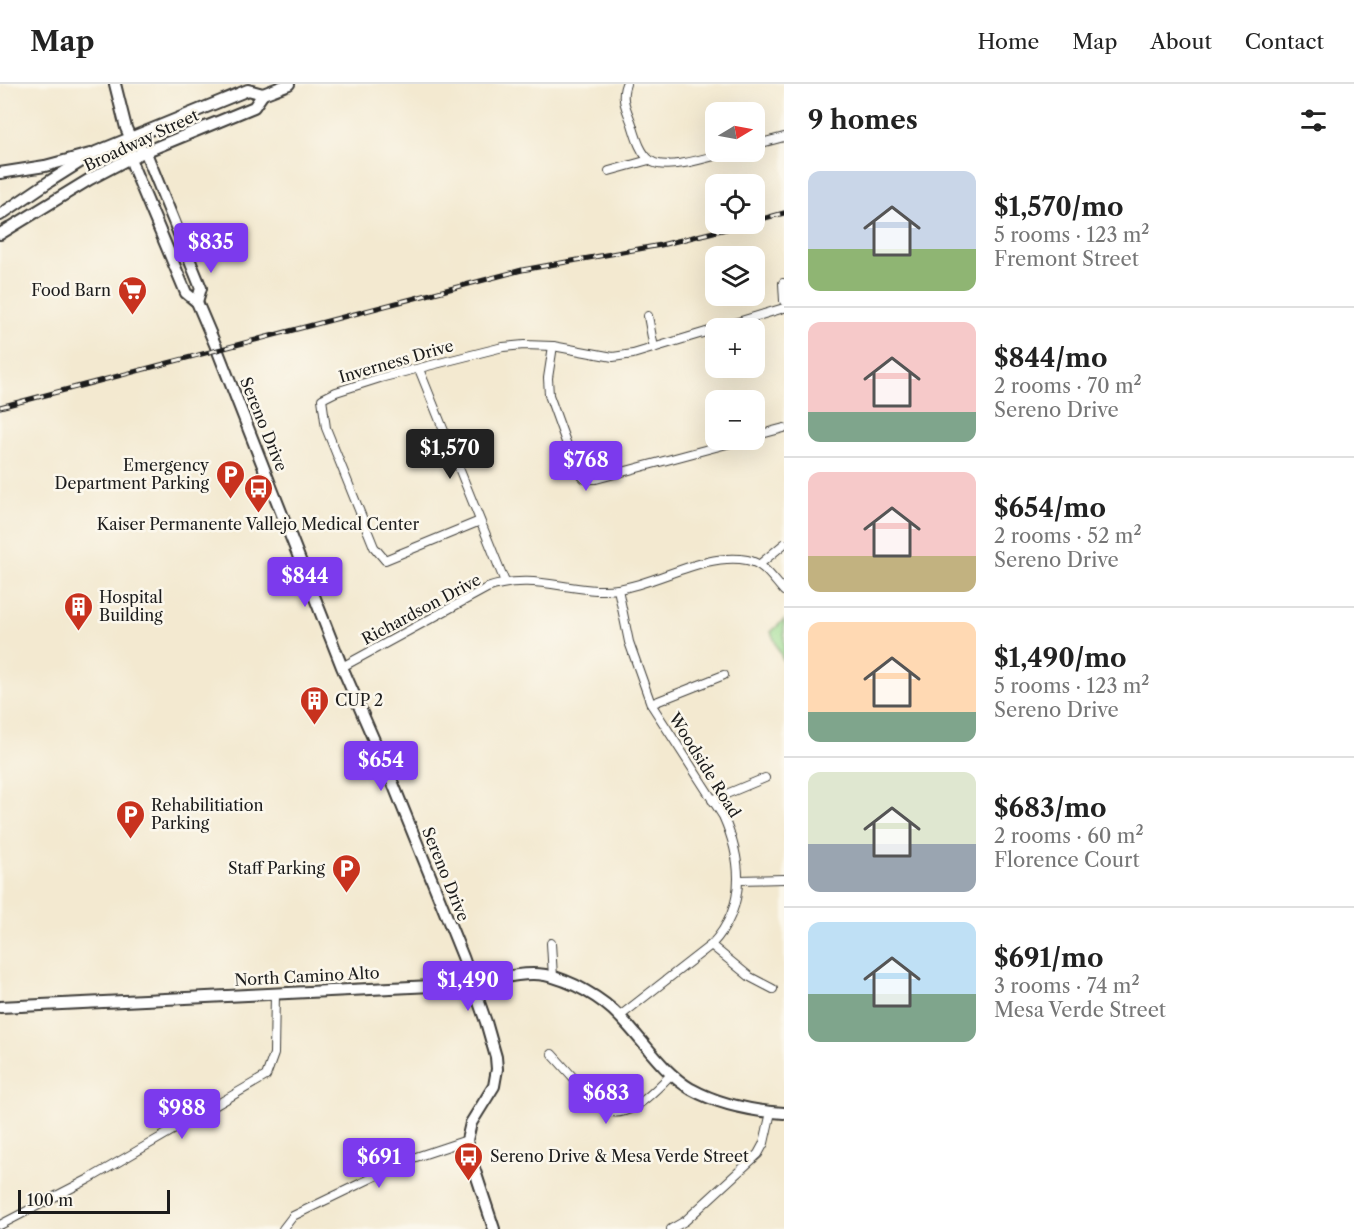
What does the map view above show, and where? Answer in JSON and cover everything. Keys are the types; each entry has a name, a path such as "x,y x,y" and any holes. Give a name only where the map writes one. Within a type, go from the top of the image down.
{"street":[{"name":"Sereno Drive","path":"115,84 120,109 130,137 130,158 186,294 197,302 280,505 342,667 394,786 486,1022 497,1069 494,1086 471,1122 467,1140"},
{"name":"Broadway Street","path":"0,234 90,179 130,158 254,107 263,94 289,84"},
{"path":"626,84 623,93 624,102 640,147 649,160 656,165 687,163 705,158"},
{"name":"Broadway Street","path":"0,217 96,152 248,90 263,94"},
{"name":"Sereno Drive","path":"130,137 146,153 201,288 197,302"},
{"path":"765,142 784,137"},
{"path":"0,173 45,166 96,152"},
{"path":"609,171 649,160"},
{"path":"0,217 11,227"},
{"path":"783,282 784,301"},
{"name":"Inverness Drive","path":"752,318 784,308"},
{"path":"648,316 654,348"},
{"name":"Inverness Drive","path":"480,521 385,560 374,547 326,428 322,399 361,383 503,347 553,346 613,357 654,348 705,333"},
{"path":"553,346 548,378 549,395 576,470 585,479 596,479 705,450"},
{"path":"419,369 505,582"},
{"path":"765,433 784,428"},
{"path":"784,544 760,564 784,591"},
{"name":"Richardson Drive","path":"342,667 487,588 505,582 528,581 590,589 618,589 728,559 747,560 760,564"},
{"name":"Woodside Road","path":"618,589 629,642 651,704 723,816 731,835 738,880 735,905 720,935 711,945 620,1016"},
{"path":"651,704 724,675"},
{"path":"712,800 765,778"},
{"path":"738,880 784,879"},
{"path":"551,943 553,977"},
{"path":"711,945 750,977 773,989"},
{"name":"North Camino Alto","path":"0,1007 472,984 528,974 553,977 596,998 620,1016 660,1064 690,1088 721,1102 758,1111 784,1113"},
{"path":"0,1225 89,1179 266,1076 274,1054 275,993"},
{"path":"552,1054 608,1113 626,1112 672,1074"},
{"path":"671,1229 685,1221 758,1154 764,1143 771,1112"},
{"path":"283,1229 293,1216 413,1158 467,1140 494,1229"}],"green space":[{"path":"784,620 784,663 771,632"}],"railway":[{"path":"765,218 784,213"},
{"path":"0,407 522,270 661,245 706,234"}],"place":[{"name":"Food Barn","path":"132,316"},
{"name":"Emergency Department Parking","path":"230,500"},
{"name":"Kaiser Permanente Vallejo Medical Center","path":"258,514"},
{"name":"Hospital Building","path":"78,632"},
{"name":"CUP 2","path":"314,726"},
{"name":"Rehabilitiation Parking","path":"130,840"},
{"name":"Staff Parking","path":"346,894"},
{"name":"Sereno Drive & Mesa Verde Street","path":"469,1182"}]}
